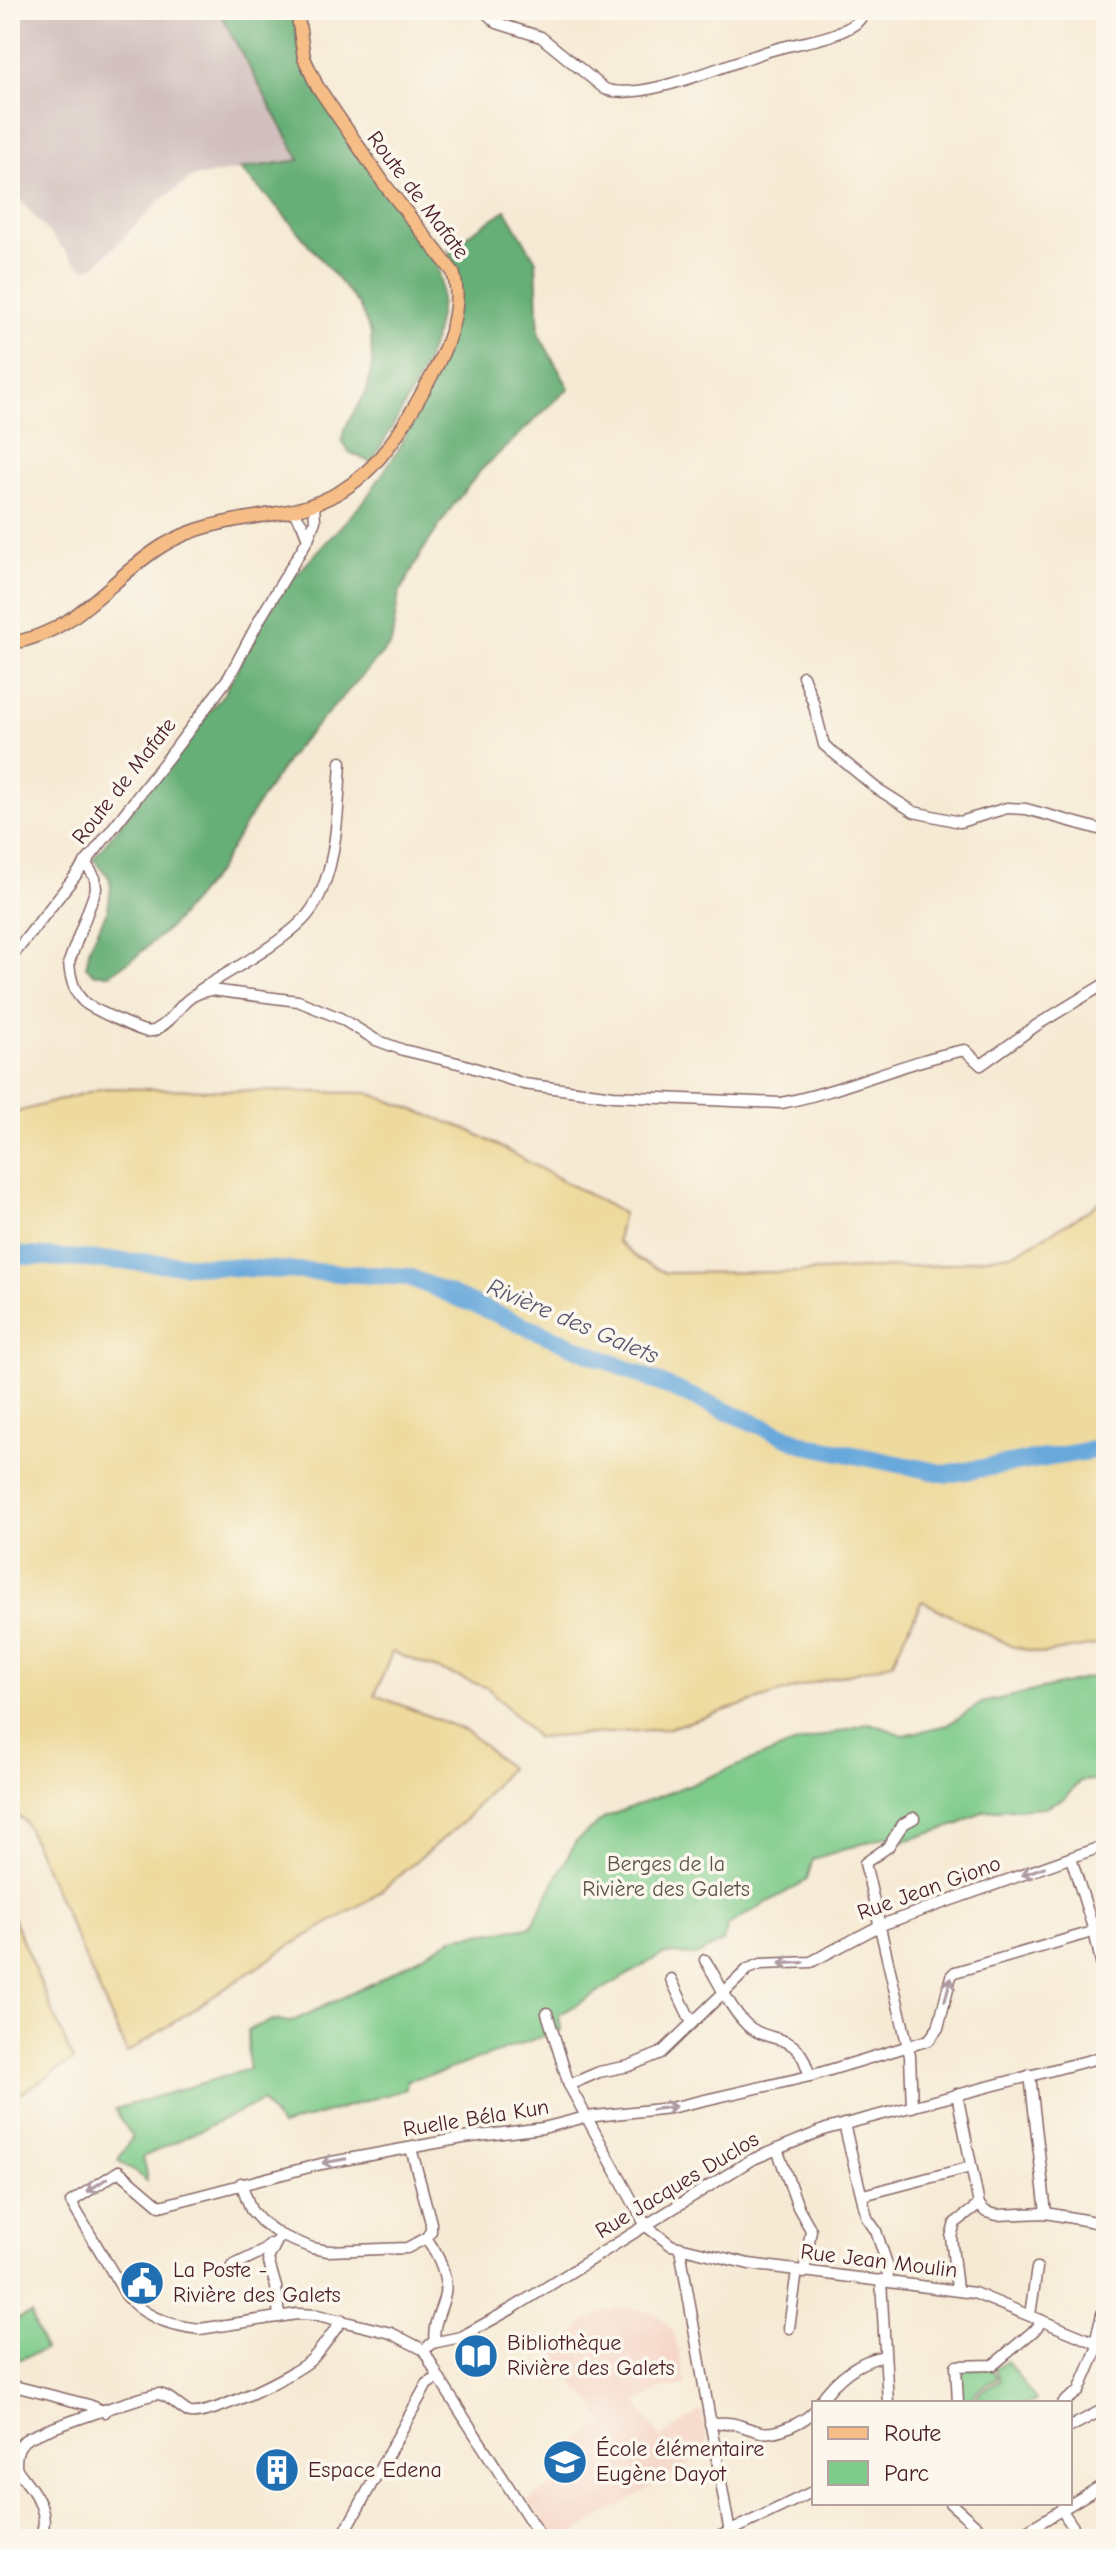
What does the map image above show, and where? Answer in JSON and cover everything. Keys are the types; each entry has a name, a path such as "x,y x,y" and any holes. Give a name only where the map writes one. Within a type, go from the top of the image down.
{"main road":[{"name":"Route de Mafate","path":"10,643 41,635 79,615 161,547 183,535 228,521 314,505 348,489 380,459 442,357 454,316 456,289 453,272 385,185 317,86 304,58 297,10"}],"street":[{"path":"483,10 497,23 541,37 605,89 613,92 630,92 698,77 772,49 818,39 855,24 867,10"},
{"name":"Route de Mafate","path":"10,959 229,677 308,539 315,521 314,505"},
{"path":"292,510 308,539"},
{"path":"803,676 824,745 902,806 925,816 960,822 1007,808 1026,809 1106,831"},
{"path":"85,862 95,878 96,889 69,962 72,981 82,1001 146,1032 157,1030 198,992 305,919 324,883 331,857 341,762"},
{"path":"198,992 211,990 298,1001 403,1050 462,1064 524,1084 613,1096 781,1103 805,1099 925,1058 965,1050 981,1065 1037,1025 1106,983"},
{"path":"912,2107 908,2048 865,1863 888,1847 903,1824 914,1818"},
{"name":"Rue Jean Giono","path":"569,2085 599,2072 629,2066 661,2053 748,1969 761,1964 811,1962 881,1925 1106,1845"},
{"path":"1071,1858 1094,1931 1106,1984"},
{"path":"908,2048 935,2035 951,1976 955,1972 1106,1928"},
{"path":"705,1960 744,2022 752,2030 794,2046 810,2076"},
{"path":"671,1979 692,2023"},
{"path":"547,2013 569,2085 646,2226"},
{"name":"Ruelle Béla Kun","path":"279,2317 200,2329 170,2324 151,2316 126,2295 71,2202 119,2171 160,2206 321,2164 543,2128 586,2117 670,2108 810,2076 908,2048"},
{"name":"Rue Jacques Duclos","path":"424,2350 435,2342 461,2337 513,2308 751,2160 844,2124 1106,2056"},
{"path":"1030,2075 1046,2213"},
{"path":"957,2094 979,2205 986,2212 997,2215 1046,2213 1106,2224"},
{"path":"844,2124 867,2218 876,2231 887,2264 884,2281 888,2401"},
{"path":"241,2183 256,2216 280,2235 312,2248 328,2251 407,2248 426,2238 431,2231 411,2148"},
{"path":"777,2149 798,2207 811,2230 789,2328"},
{"path":"863,2195 971,2167"},
{"path":"957,2289 951,2237 955,2223 979,2205"},
{"name":"Rue Jean Moulin","path":"646,2226 662,2240 680,2249 800,2272 957,2289 993,2300 1100,2345"},
{"path":"232,2266 263,2251 280,2235"},
{"path":"280,2235 268,2259 276,2287 279,2317 317,2315 342,2320 391,2333 424,2350 542,2539"},
{"path":"426,2238 434,2249 447,2283 435,2325 435,2342"},
{"path":"680,2249 731,2535"},
{"path":"1030,2315 1037,2268"},
{"path":"1066,2401 1079,2391 1100,2345 1106,2298"},
{"path":"39,2539 44,2518 41,2504 16,2468 19,2446 28,2438 49,2428 155,2394 166,2397 190,2413 213,2410 302,2367 342,2320"},
{"path":"958,2401 956,2366 993,2365 1037,2328 1041,2320"},
{"path":"821,2401 848,2371 885,2356"},
{"path":"341,2539 427,2384 440,2380"},
{"path":"10,2385 105,2412"},
{"path":"1072,2426 1106,2408"},
{"path":"710,2424 738,2422 759,2432 769,2432 802,2420 812,2412"},
{"path":"1072,2503 1106,2483"},
{"path":"714,2539 731,2535 812,2492"},
{"path":"952,2505 991,2539"},
{"path":"1013,2539 1068,2505"},
{"path":"1061,2509 1081,2539"}],"shaded area":[{"path":"10,10 218,10 301,161 193,177 160,201 97,264 86,269 74,261 10,189"},
{"path":"629,2307 656,2314 673,2330 686,2386 660,2389 638,2403 660,2438 702,2411 709,2452 564,2539 553,2539 528,2500 565,2478 551,2458 605,2423 584,2393 580,2394 556,2353 586,2321 607,2310"}],"green space":[{"path":"218,10 293,10 302,64 431,247 436,260 441,283 440,308 429,355 408,400 371,463 349,452 342,441 344,429 367,391 372,364 371,334 359,305 279,209 240,169 300,160"},
{"path":"506,210 536,261 539,335 569,388 481,470 452,507 399,594 391,644 294,750 217,872 171,926 134,958 110,974 95,974 86,967 90,946 108,909 111,887 109,877 93,859 225,692 258,629 287,585 365,500 400,447 445,338 454,284 449,247"},
{"name":"Berges de la Rivière des Galets","path":"1106,1674 1106,1779 1080,1781 1065,1798 1045,1807 984,1811 960,1824 898,1843 887,1836 813,1859 807,1880 728,1925 723,1942 698,1955 663,1954 559,2015 561,2030 439,2073 407,2080 406,2089 281,2126 262,2101 143,2157 147,2181 118,2160 132,2137 115,2109 249,2069 248,2030 273,2020 291,2022 373,1983 456,1937 531,1927 576,1841 606,1817 791,1745 870,1723 904,1735 947,1725 982,1703"},
{"path":"31,2314 44,2350 10,2363 10,2322"},
{"path":"1007,2361 1036,2400 977,2401 979,2393 1000,2380 995,2369"},
{"path":"966,2368 990,2368 997,2378 975,2392 972,2401 959,2401 958,2381"}],"sand":[{"path":"103,1088 368,1093 469,1130 623,1213 617,1241 639,1260 666,1273 799,1272 942,1265 1016,1253 1091,1209 1106,1196 1106,1643 1043,1654 1011,1646 922,1601 892,1663 816,1682 666,1729 537,1738 488,1688 392,1652 375,1695 467,1731 509,1768 463,1822 372,1898 288,1947 127,2053 24,1820 10,1813 10,1114"},
{"path":"10,1911 73,2060 10,2100"}],"waterway":[{"name":"Rivière des Galets","path":"10,1255 409,1277 806,1445 947,1474 1106,1448"}],"place":[{"name":"La Poste - Rivière des Galets","path":"142,2283"},
{"name":"Bibliothèque Rivière des Galets","path":"476,2356"},
{"name":"École élémentaire Eugène Dayot","path":"565,2462"},
{"name":"Espace Edena","path":"277,2470"}]}
